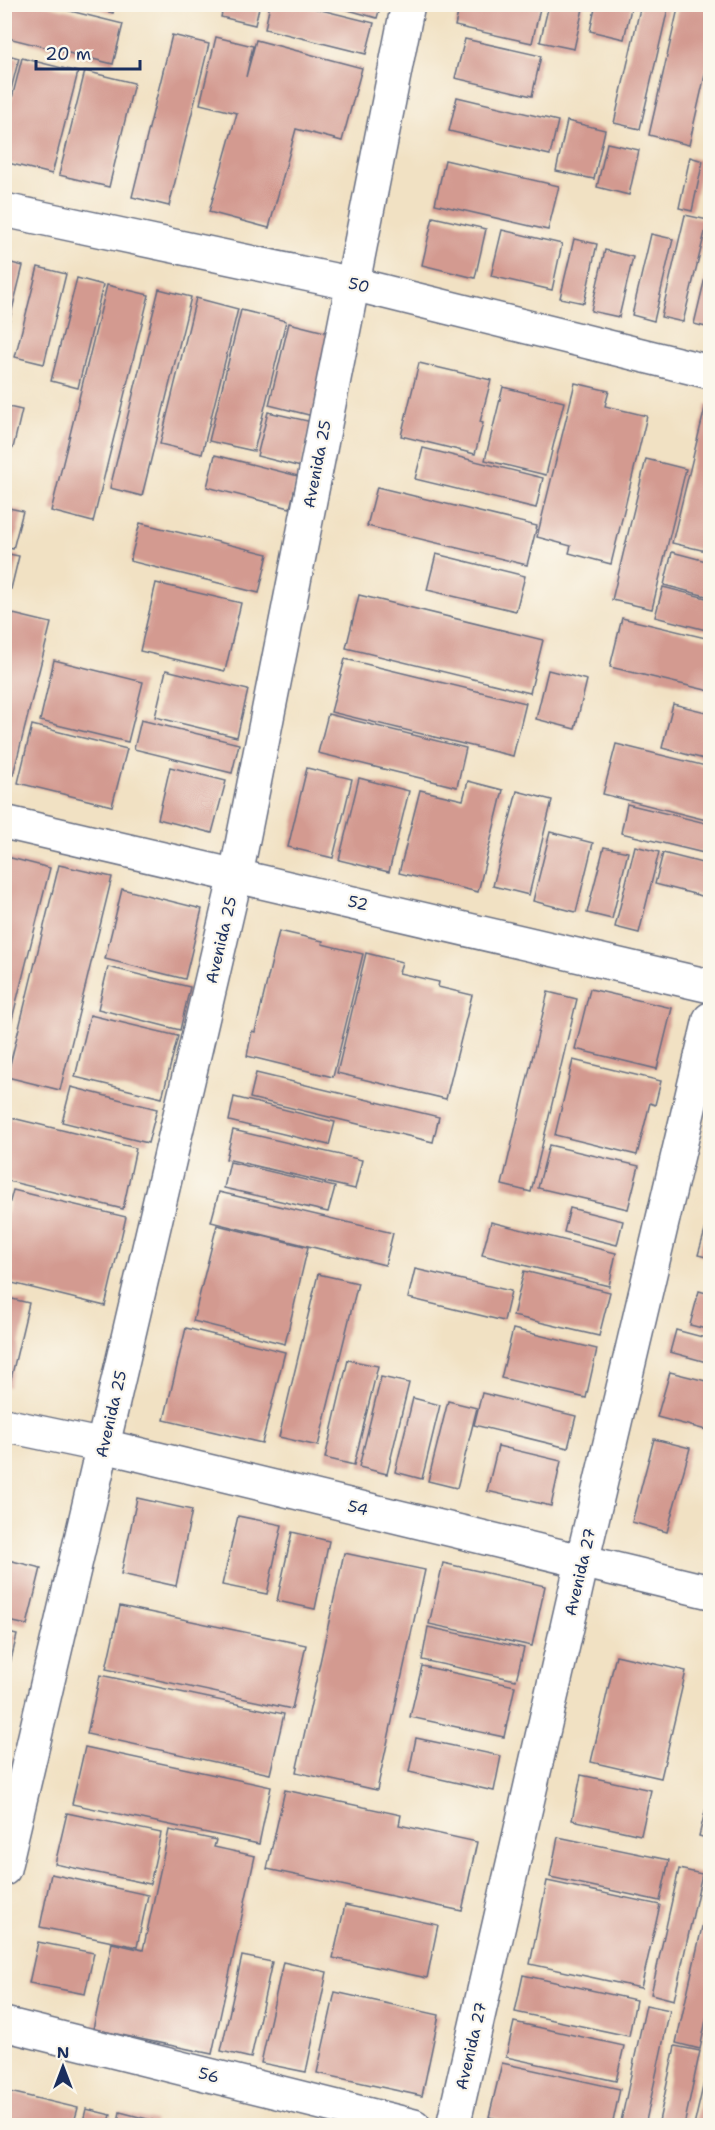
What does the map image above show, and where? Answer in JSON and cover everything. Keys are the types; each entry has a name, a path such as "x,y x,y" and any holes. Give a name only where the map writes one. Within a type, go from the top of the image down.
{"street":[{"name":"Avenida 25","path":"4,1869 236,875 408,4"},
{"name":"50","path":"4,210 353,284 711,372"},
{"name":"52","path":"4,822 711,986"},
{"name":"Avenida 27","path":"453,2126 582,1562 711,1019"},
{"name":"54","path":"4,1425 104,1446 711,1592"},
{"name":"56","path":"4,2024 414,2126"}],"building":[{"path":"4,4 42,4 123,24 113,64 4,37"},
{"path":"81,4 115,4 113,13"},
{"path":"224,4 260,4 255,25 221,17"},
{"path":"270,4 297,4 374,23 366,54 265,29"},
{"path":"327,4 381,4 377,18"},
{"path":"460,4 541,4 532,43 455,26"},
{"path":"549,4 584,4 574,49 540,42"},
{"path":"596,4 632,4 624,39 590,31"},
{"path":"641,4 669,4 640,129 614,123"},
{"path":"679,4 710,4 710,53 689,145 649,135"},
{"path":"172,35 209,44 169,206 132,197"},
{"path":"216,37 253,46 246,77 256,40 362,68 342,141 296,129 269,228 209,212 237,113 200,104"},
{"path":"465,39 541,56 532,96 455,78"},
{"path":"4,54 19,58 5,113 4,113"},
{"path":"22,58 78,72 52,174 4,162 4,130"},
{"path":"85,71 134,83 109,187 59,175"},
{"path":"457,97 558,121 550,155 449,131"},
{"path":"567,121 605,130 594,179 556,171"},
{"path":"607,143 639,150 629,195 597,187"},
{"path":"690,157 703,161 692,211 679,208"},
{"path":"445,160 559,186 548,230 435,204"},
{"path":"685,215 708,220 683,322 661,317"},
{"path":"433,217 486,229 475,278 422,265"},
{"path":"502,230 562,244 552,290 491,276"},
{"path":"651,234 673,239 654,321 632,315"},
{"path":"574,239 597,244 584,303 560,298"},
{"path":"605,250 633,257 619,317 591,311"},
{"path":"710,257 710,328 694,324"},
{"path":"4,261 23,266 5,338 4,338"},
{"path":"38,267 66,274 44,364 15,357"},
{"path":"77,278 103,285 78,388 51,381"},
{"path":"107,285 149,295 93,522 51,511"},
{"path":"159,289 191,297 142,496 110,488"},
{"path":"196,298 238,309 202,454 160,444"},
{"path":"241,310 286,321 254,451 209,441"},
{"path":"289,323 333,334 313,416 269,405"},
{"path":"419,363 491,380 480,422 483,423 475,454 401,436"},
{"path":"575,383 609,391 605,406 647,416 611,564 569,553 571,546 537,537"},
{"path":"503,387 564,402 546,475 485,460"},
{"path":"706,404 710,405 710,552 672,543"},
{"path":"4,406 22,410 13,448 4,446"},
{"path":"268,412 312,422 301,467 257,456"},
{"path":"423,448 543,478 536,508 415,479"},
{"path":"215,455 298,476 290,508 207,487"},
{"path":"646,459 686,469 652,609 612,600"},
{"path":"377,487 537,526 527,565 367,526"},
{"path":"4,507 23,511 13,549 4,547"},
{"path":"140,523 268,554 259,593 130,561"},
{"path":"672,552 710,562 710,597 664,585"},
{"path":"4,553 19,556 11,589 4,587"},
{"path":"436,554 525,576 516,611 427,590"},
{"path":"156,583 241,603 225,671 140,651"},
{"path":"663,587 710,599 710,631 655,617"},
{"path":"359,595 543,640 530,693 346,648"},
{"path":"9,613 51,623 13,775 4,773 4,630"},
{"path":"622,618 710,639 710,691 610,667"},
{"path":"345,659 526,703 513,756 331,712"},
{"path":"54,660 143,682 128,742 40,721"},
{"path":"166,670 248,690 237,737 155,717"},
{"path":"548,670 587,680 575,729 536,719"},
{"path":"673,704 710,713 708,760 662,748"},
{"path":"328,714 466,748 457,787 318,753"},
{"path":"141,720 239,744 232,773 134,749"},
{"path":"32,725 127,749 112,806 18,783"},
{"path":"616,744 710,767 710,821 603,794"},
{"path":"170,767 226,781 212,833 158,819"},
{"path":"307,768 352,779 333,858 288,847"},
{"path":"359,778 409,791 389,872 339,860"},
{"path":"468,781 503,790 478,892 399,873 420,790 463,800"},
{"path":"517,791 552,800 529,895 493,886"},
{"path":"627,804 710,824 708,854 621,833"},
{"path":"550,832 593,843 576,912 533,901"},
{"path":"635,846 659,852 639,933 615,927"},
{"path":"604,847 628,852 612,919 587,913"},
{"path":"663,853 710,865 706,897 655,884"},
{"path":"7,857 50,868 5,1047 4,868"},
{"path":"59,865 112,877 60,1090 7,1077"},
{"path":"122,889 202,909 185,979 105,959"},
{"path":"279,931 323,941 322,944 363,954 333,1077 247,1056"},
{"path":"366,953 402,962 399,973 439,982 438,987 472,995 446,1099 337,1073"},
{"path":"108,967 190,987 180,1030 98,1009"},
{"path":"590,989 672,1008 657,1069 575,1049"},
{"path":"548,992 577,999 531,1192 502,1185"},
{"path":"90,1015 178,1036 162,1098 75,1077"},
{"path":"573,1060 661,1081 655,1105 650,1103 637,1155 555,1135"},
{"path":"256,1073 439,1117 433,1142 250,1098"},
{"path":"71,1087 157,1109 148,1143 62,1122"},
{"path":"234,1097 335,1122 329,1145 229,1121"},
{"path":"4,1116 136,1148 123,1209 4,1180"},
{"path":"233,1130 362,1160 355,1189 226,1159"},
{"path":"549,1145 639,1166 628,1209 538,1188"},
{"path":"230,1162 335,1187 328,1212 224,1188"},
{"path":"13,1190 126,1217 105,1306 4,1281 4,1224"},
{"path":"219,1192 393,1233 385,1265 211,1222"},
{"path":"570,1208 623,1221 617,1245 564,1232"},
{"path":"710,1217 710,1258 698,1255"},
{"path":"491,1222 616,1253 609,1286 482,1255"},
{"path":"217,1225 308,1247 285,1344 193,1321"},
{"path":"415,1269 511,1291 504,1321 408,1298"},
{"path":"524,1271 610,1292 599,1336 513,1316"},
{"path":"318,1274 358,1283 318,1446 279,1437"},
{"path":"699,1291 710,1294 710,1330 690,1325"},
{"path":"4,1297 29,1303 9,1387 4,1386"},
{"path":"186,1328 285,1352 262,1443 164,1420"},
{"path":"513,1329 597,1349 586,1398 501,1378"},
{"path":"676,1330 710,1339 710,1363 670,1352"},
{"path":"348,1360 378,1366 354,1465 325,1458"},
{"path":"670,1372 710,1382 710,1431 657,1417"},
{"path":"381,1377 409,1383 387,1474 359,1467"},
{"path":"482,1393 576,1416 568,1448 474,1425"},
{"path":"413,1398 440,1405 422,1479 395,1472"},
{"path":"448,1401 477,1408 457,1488 428,1481"},
{"path":"654,1439 690,1448 667,1532 632,1522"},
{"path":"498,1446 561,1461 551,1506 487,1491"},
{"path":"137,1498 192,1510 176,1586 121,1574"},
{"path":"238,1516 282,1525 267,1594 222,1585"},
{"path":"292,1532 329,1541 315,1609 277,1601"},
{"path":"344,1553 425,1570 377,1790 296,1772"},
{"path":"4,1559 41,1568 27,1625 4,1620"},
{"path":"443,1563 545,1586 532,1646 429,1624"},
{"path":"120,1606 306,1645 292,1709 106,1669"},
{"path":"428,1627 524,1648 516,1680 422,1660"},
{"path":"4,1632 17,1635 8,1672 4,1671"},
{"path":"616,1655 686,1671 661,1778 591,1762"},
{"path":"422,1666 515,1686 504,1737 410,1717"},
{"path":"100,1675 284,1714 270,1774 87,1734"},
{"path":"416,1738 501,1756 494,1791 409,1772"},
{"path":"85,1747 271,1787 259,1844 72,1804"},
{"path":"581,1775 651,1790 641,1835 572,1820"},
{"path":"285,1790 401,1815 399,1825 477,1842 462,1911 267,1869"},
{"path":"710,1792 710,1839 699,1836"},
{"path":"67,1813 161,1833 150,1884 55,1864"},
{"path":"169,1830 216,1840 214,1847 255,1856 212,2054 93,2029 112,1943 143,1950"},
{"path":"558,1837 669,1860 660,1901 550,1877"},
{"path":"679,1869 702,1874 674,2000 651,1994"},
{"path":"51,1874 148,1895 137,1947 40,1927"},
{"path":"547,1881 660,1905 641,1988 530,1964"},
{"path":"710,1891 710,2001 700,2049 676,2043"},
{"path":"345,1905 438,1925 427,1978 333,1958"},
{"path":"38,1942 94,1953 85,1994 29,1983"},
{"path":"242,1956 272,1962 251,2058 221,2051"},
{"path":"283,1962 327,1972 306,2072 261,2063"},
{"path":"523,1975 636,2000 629,2036 515,2012"},
{"path":"335,1992 439,2015 422,2096 317,2073"},
{"path":"646,2005 670,2010 645,2126 620,2126"},
{"path":"514,2022 624,2046 616,2081 506,2057"},
{"path":"675,2046 700,2051 684,2126 658,2126"},
{"path":"710,2056 710,2126 694,2126"},
{"path":"502,2063 620,2089 612,2126 527,2126 489,2117"},
{"path":"10,2092 78,2108 73,2126 4,2124"},
{"path":"86,2109 111,2115 108,2126 82,2126"},
{"path":"120,2112 155,2121 153,2126 117,2126"}]}
